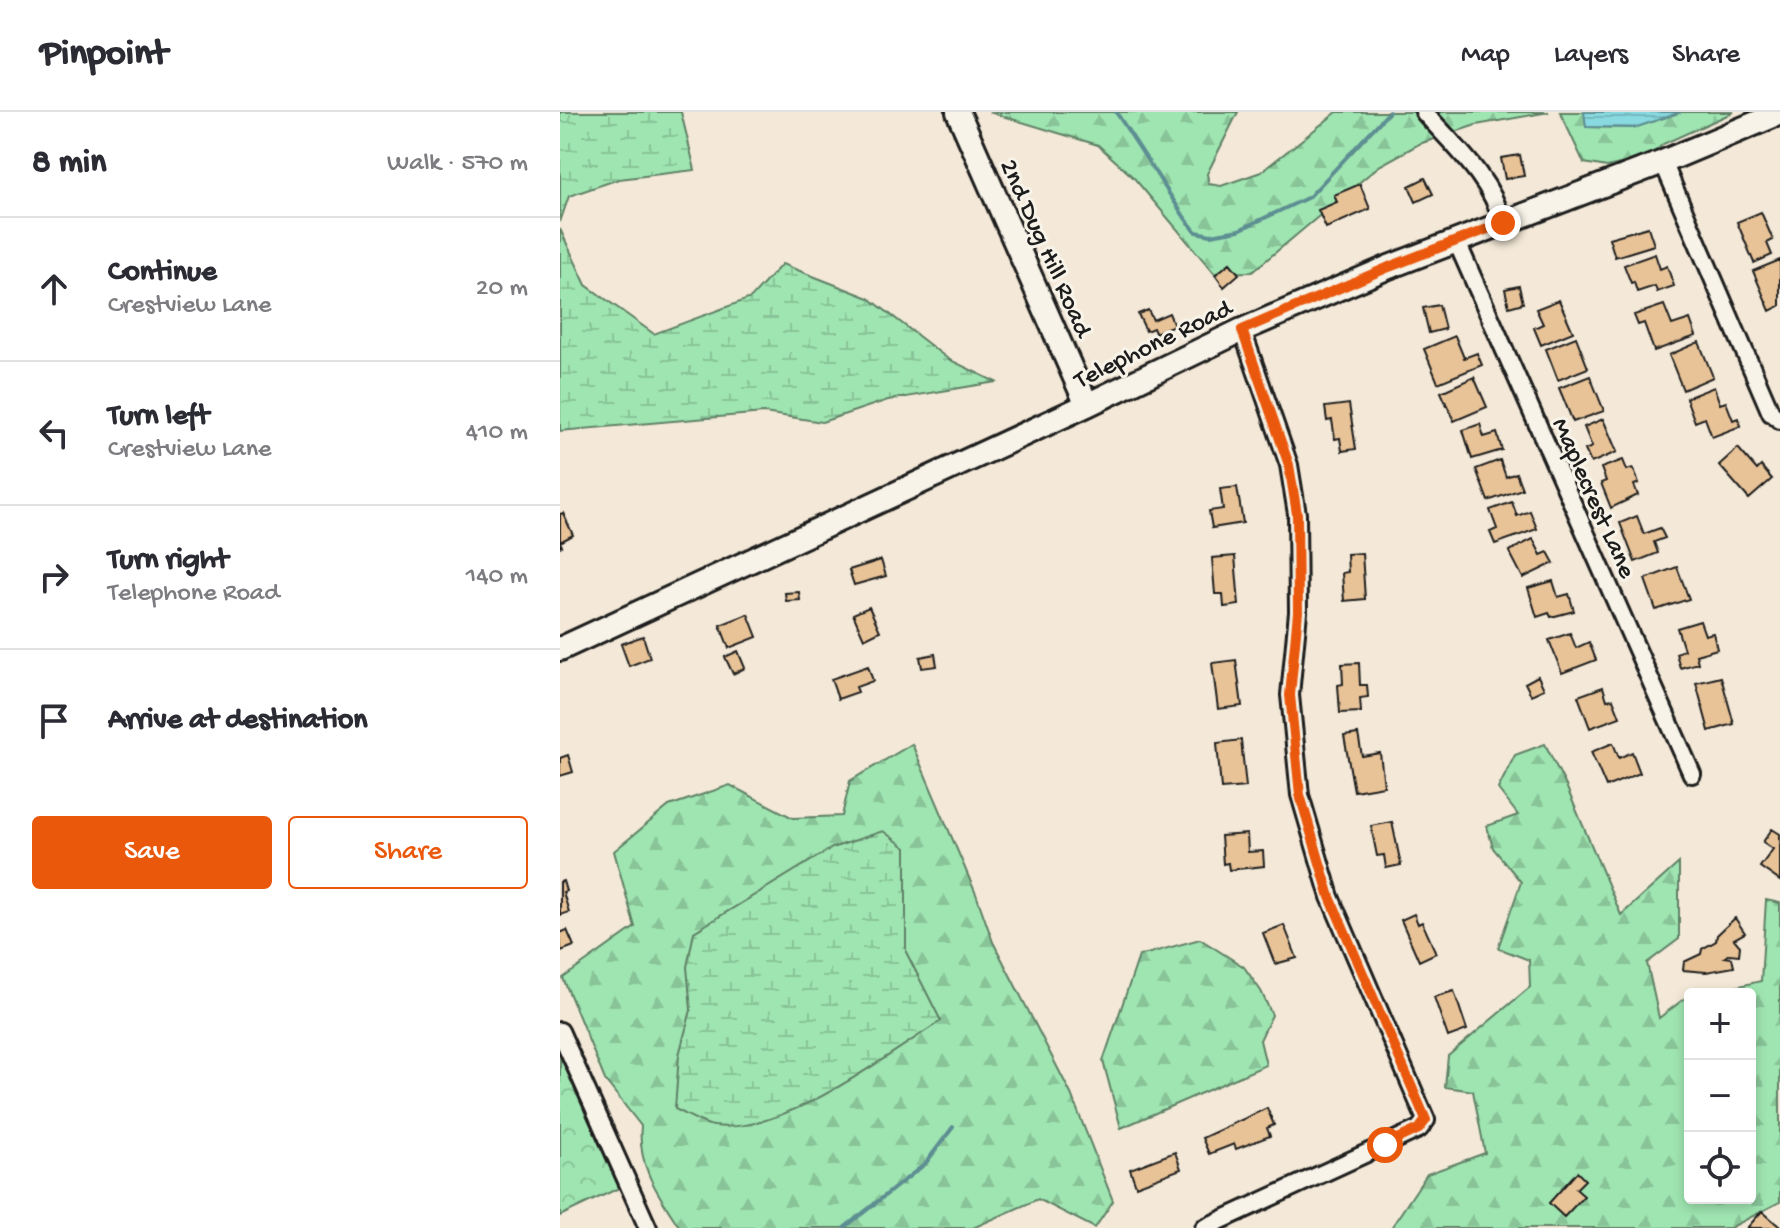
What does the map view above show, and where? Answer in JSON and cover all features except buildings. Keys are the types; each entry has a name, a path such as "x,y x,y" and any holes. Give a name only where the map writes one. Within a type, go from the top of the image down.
{"street":[{"name":"2nd Dug Hill Road","path":"958,112 1087,405"},
{"path":"1424,112 1486,183 1503,223"},
{"name":"Telephone Road","path":"560,649 1242,330 1456,240 1663,162 1780,113"},
{"path":"1663,162 1771,413 1780,420"},
{"name":"Maplecrest Lane","path":"1456,240 1692,774"},
{"path":"1204,1228 1419,1129 1426,1120 1330,897 1300,795 1290,695 1298,612 1297,514 1289,465 1242,330"},
{"path":"560,1031 648,1228"}],"green space":[{"path":"560,112 681,112 695,170 619,179 569,196 560,222"},
{"path":"989,112 1238,112 1207,174 1209,184 1221,186 1261,172 1337,112 1549,112 1476,125 1419,144 1379,166 1252,272 1214,273 1134,178 1098,145"},
{"path":"1560,112 1584,112 1587,127 1634,128 1681,112 1734,112 1663,144 1649,157 1607,167 1584,163"},
{"path":"560,229 586,285 654,334 751,298 782,264 869,298 948,359 996,382 888,400 822,422 764,413 560,431"},
{"path":"912,744 976,894 993,942 1071,1094 1113,1201 1095,1228 1038,1199 973,1228 680,1228 646,1168 642,1155 641,1126 605,1080 563,978 635,927 614,851 669,806 730,785 793,818 842,816 850,781"},
{"path":"1545,744 1621,915 1679,863 1679,939 1647,963 1659,1018 1684,999 1684,1204 1756,1204 1756,988 1731,988 1761,981 1766,900 1780,903 1780,1202 1730,1228 1391,1228 1427,1174 1485,1153 1473,1091 1445,1087 1448,1056 1530,987 1529,960 1498,948 1521,882 1493,848 1487,826 1518,815 1498,789 1515,755"},
{"path":"883,831 906,848 906,952 941,1021 832,1090 771,1118 742,1126 714,1126 675,1109 679,1055 691,1010 687,967 694,932 832,848"},
{"path":"1200,939 1244,967 1261,991 1272,1015 1260,1040 1266,1065 1121,1128 1103,1061 1139,956"},
{"path":"560,1056 619,1188 560,1216"}],"water":[{"path":"1584,112 1681,112 1634,128 1586,127"}],"waterway":[{"path":"1116,112 1185,218 1196,232 1211,235 1239,230 1309,197 1389,112"},
{"path":"844,1228 925,1164 953,1127"}],"route":[{"path":"1385,1145 1419,1129 1426,1120 1330,897 1300,795 1290,695 1298,612 1297,514 1289,465 1242,330 1389,267 1503,223"}]}
